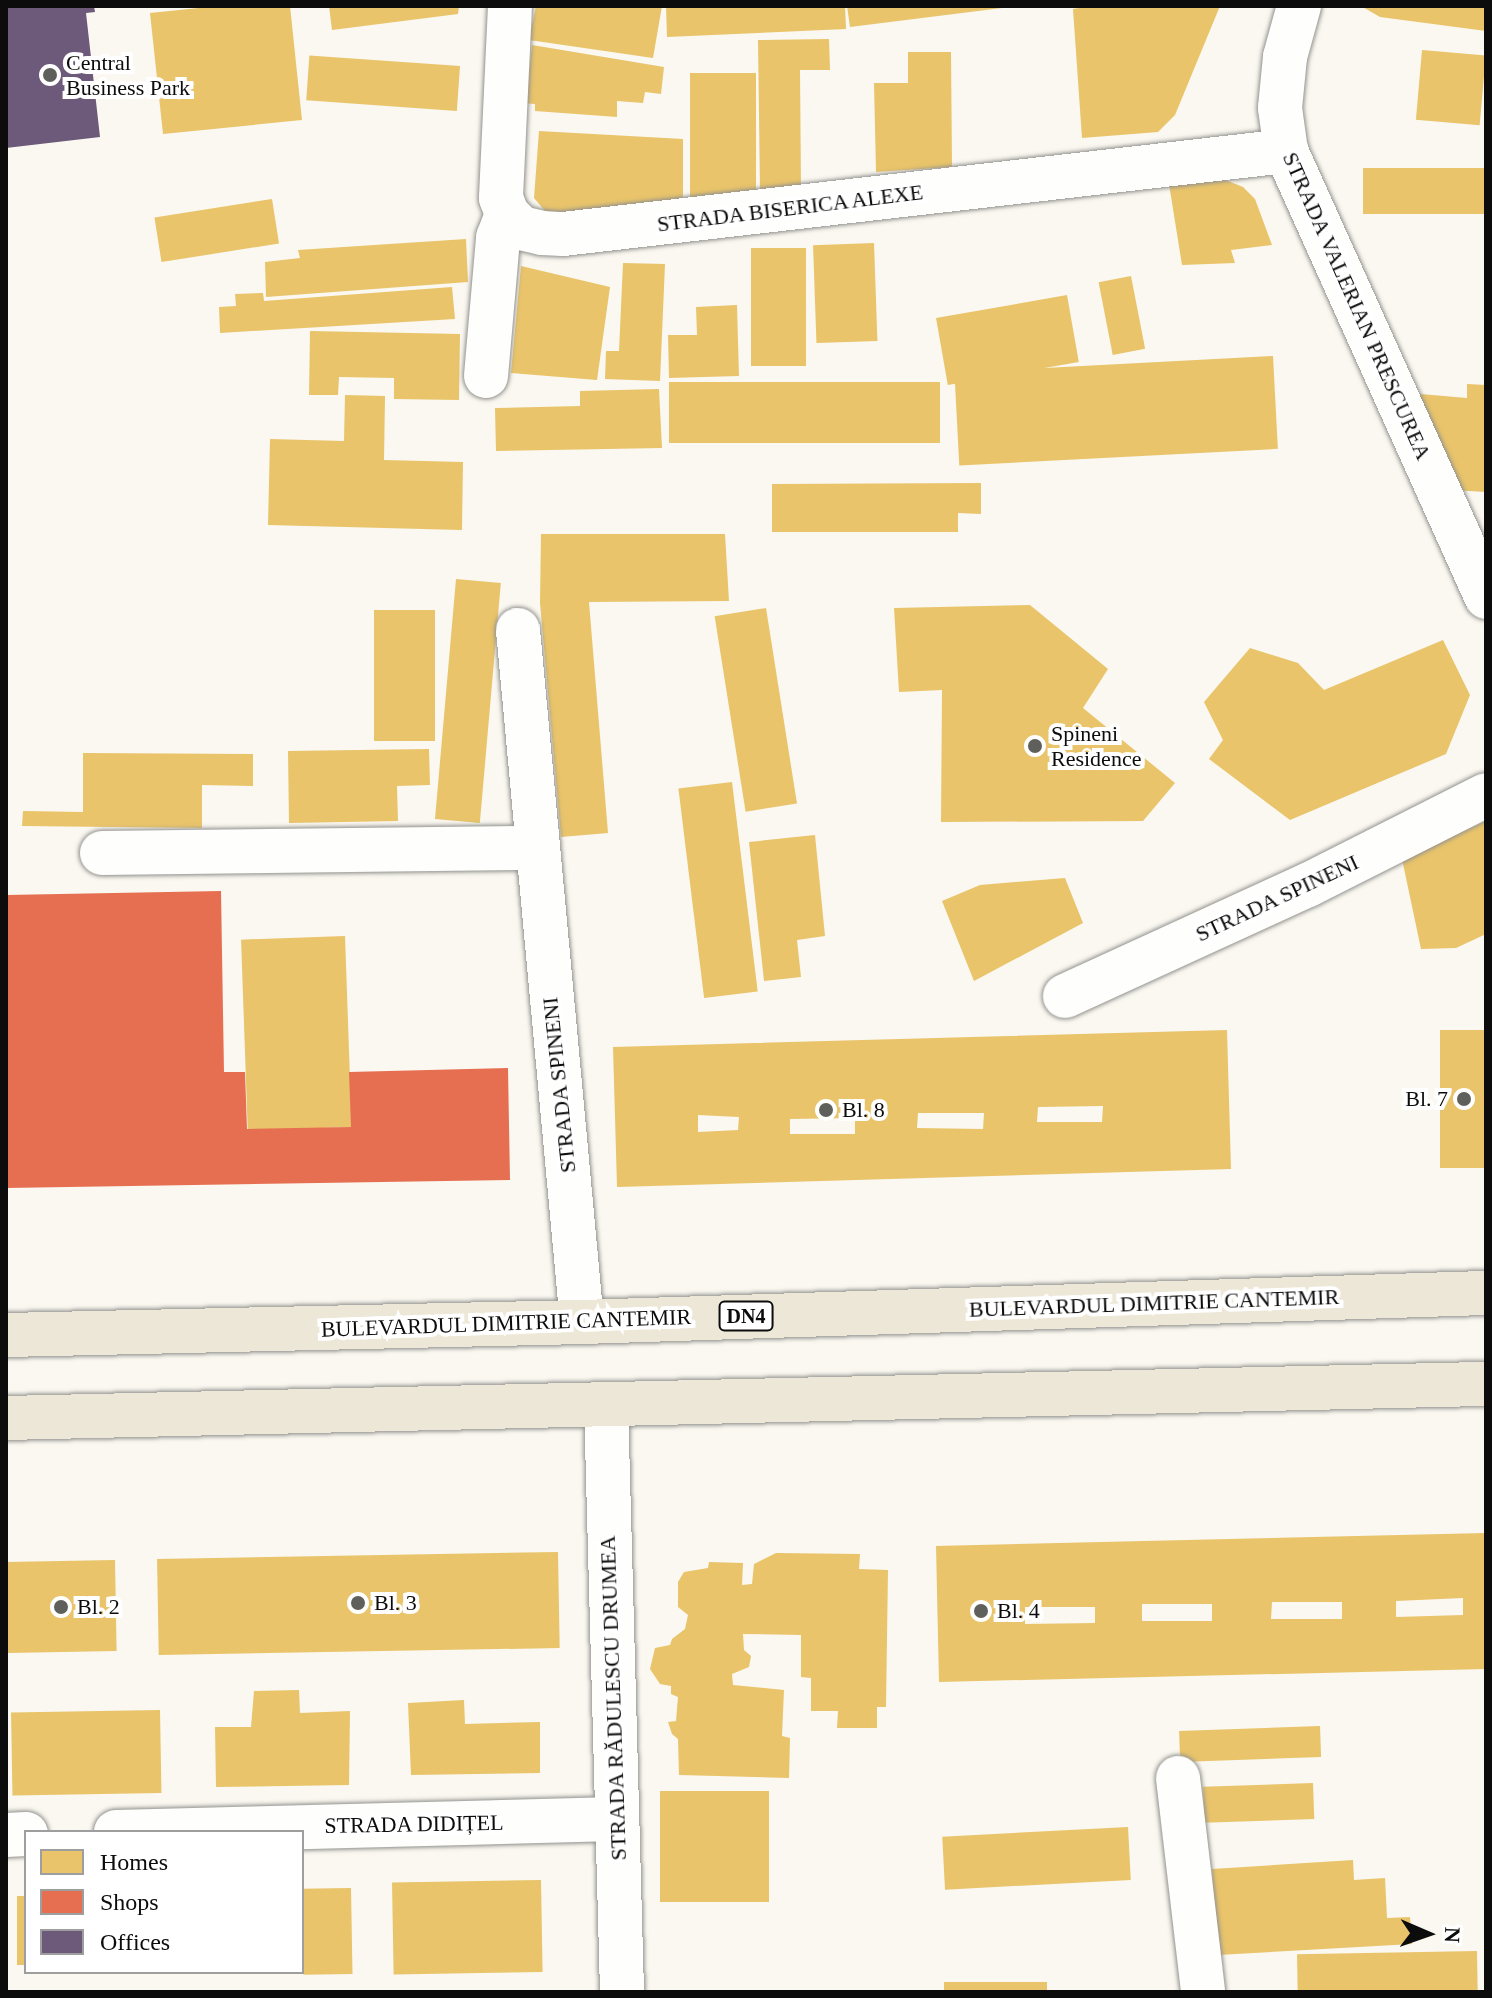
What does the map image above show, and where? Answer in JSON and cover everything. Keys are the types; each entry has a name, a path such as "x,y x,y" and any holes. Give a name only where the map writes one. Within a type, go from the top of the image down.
{"main road":[{"name":"BULEVARDUL DIMITRIE CANTEMIR","path":"6,1335 582,1322 1486,1293"},
{"path":"6,1418 1486,1384"}],"street":[{"path":"486,376 498,238 507,214 501,198 510,6"},
{"name":"STRADA VALERIAN PRESCUREA","path":"1299,6 1285,57 1280,108 1286,151 1486,597"},
{"name":"STRADA BISERICA ALEXE","path":"507,214 521,228 563,234 1286,151"},
{"name":"STRADA SPINENI","path":"518,630 582,1322"},
{"name":"STRADA SPINENI","path":"1065,996 1308,885 1486,795"},
{"path":"102,853 538,848"},
{"name":"STRADA RĂDULESCU DRUMEA","path":"606,1404 622,1992"},
{"path":"1178,1778 1203,1992"},
{"name":"STRADA DIDIȚEL","path":"193,1830 616,1819"}],"building: Homes":[{"path":"218,6 290,6 302,120 163,134 150,13"},
{"path":"329,6 459,6 458,14 332,30"},
{"path":"536,6 662,6 653,58 529,40"},
{"path":"666,6 845,6 846,29 667,37"},
{"path":"847,6 1002,6 1002,8 850,27"},
{"path":"1091,6 1220,6 1175,115 1158,132 1082,138 1073,9"},
{"path":"1361,6 1486,6 1486,31 1380,17"},
{"path":"829,39 830,70 800,70 801,190 760,190 758,40"},
{"path":"532,45 664,67 661,94 645,92 643,103 617,101 617,117 535,111 535,104 522,103 524,71 529,72"},
{"path":"1422,50 1486,56 1480,125 1416,120"},
{"path":"908,52 951,52 952,167 876,172 874,83 908,83"},
{"path":"309,55 460,66 457,111 306,100"},
{"path":"690,73 756,73 756,198 690,198"},
{"path":"539,131 683,139 683,200 647,215 546,212 534,198"},
{"path":"1363,168 1486,168 1486,214 1363,214"},
{"path":"1223,179 1243,187 1255,199 1272,245 1231,250 1235,263 1182,265 1169,184"},
{"path":"272,199 279,243 162,262 154,218"},
{"path":"466,239 468,282 266,297 265,262 300,258 298,250"},
{"path":"874,243 877,341 816,343 813,245"},
{"path":"751,248 806,248 806,366 751,366"},
{"path":"623,263 665,264 660,381 605,379 606,351 619,351"},
{"path":"521,266 610,287 597,380 511,373"},
{"path":"1131,276 1145,349 1113,355 1099,282"},
{"path":"452,287 455,319 220,333 219,307 236,306 235,294 263,293 264,301"},
{"path":"1067,295 1079,362 948,385 936,318"},
{"path":"737,305 739,376 669,378 668,335 697,335 696,307"},
{"path":"310,331 460,334 459,400 394,399 394,378 339,377 338,395 309,395"},
{"path":"1273,356 1278,449 959,466 954,373"},
{"path":"669,382 940,382 940,443 669,443"},
{"path":"1467,384 1486,385 1486,492 1451,490 1409,393 1467,398"},
{"path":"659,389 662,448 496,451 495,408 580,406 580,391"},
{"path":"345,395 385,396 384,460 463,462 462,530 268,525 270,439 344,441"},
{"path":"981,483 981,514 958,513 958,532 772,532 772,484"},
{"path":"541,534 725,534 729,601 589,602 608,833 561,837 540,603"},
{"path":"456,579 501,583 480,823 435,819"},
{"name":"Spineni Residence","path":"1030,605 1108,669 1083,708 1175,783 1143,821 941,822 942,690 899,692 894,608"},
{"path":"766,608 797,804 746,812 715,616"},
{"path":"374,610 435,610 435,741 374,741"},
{"path":"1443,640 1470,695 1446,754 1290,820 1209,759 1223,740 1204,702 1250,648 1298,663 1324,690"},
{"path":"429,749 430,785 397,786 398,821 289,823 288,751"},
{"path":"83,753 253,754 253,786 202,785 202,828 22,826 23,811 83,812"},
{"path":"732,782 758,991 704,998 678,789"},
{"path":"1486,821 1486,934 1456,948 1421,949 1402,859"},
{"path":"815,835 825,936 797,940 801,977 764,981 749,842"},
{"path":"1065,878 1083,923 974,981 942,901 980,885"},
{"path":"345,936 352,1127 248,1131 241,940"},
{"name":"Bl. 8","path":"1227,1030 1231,1169 617,1187 613,1047","holes":["1103,1106 1102,1122 1037,1122 1038,1107","918,1113 984,1113 983,1129 917,1128","698,1115 739,1117 738,1130 698,1132","855,1118 855,1134 790,1134 790,1119"]},
{"name":"Bl. 7","path":"1440,1030 1486,1030 1486,1168 1440,1168"},
{"name":"Bl. 4","path":"1486,1533 1486,1669 939,1682 936,1546","holes":["1463,1598 1463,1615 1396,1617 1396,1601","1272,1602 1342,1602 1342,1619 1271,1619","1142,1604 1212,1604 1212,1621 1142,1621","1025,1607 1095,1607 1095,1623 1025,1624"]},
{"name":"Bl. 3","path":"558,1552 560,1648 159,1655 157,1559"},
{"path":"776,1553 860,1554 859,1569 888,1570 886,1707 877,1707 877,1728 837,1728 838,1711 811,1711 811,1678 801,1677 801,1635 743,1634 744,1650 751,1656 749,1667 732,1674 733,1685 784,1690 782,1736 790,1738 789,1778 679,1775 678,1739 672,1734 668,1722 676,1721 678,1697 671,1694 671,1686 660,1684 650,1669 655,1648 670,1645 672,1639 685,1629 688,1615 678,1607 678,1582 684,1572 708,1568 709,1562 743,1563 742,1585 752,1584 754,1564"},
{"name":"Bl. 2","path":"115,1560 117,1651 8,1653 6,1562"},
{"path":"299,1690 300,1713 350,1711 349,1785 216,1787 215,1727 251,1727 254,1691"},
{"path":"464,1700 465,1724 540,1722 540,1773 411,1775 408,1703"},
{"path":"160,1710 161,1793 12,1796 11,1713"},
{"path":"1320,1726 1321,1757 1180,1762 1179,1731"},
{"path":"1313,1783 1314,1819 1204,1823 1203,1787"},
{"path":"660,1791 769,1791 769,1902 660,1902"},
{"path":"1128,1827 1131,1880 945,1890 942,1837"},
{"path":"1353,1860 1354,1880 1385,1878 1387,1918 1410,1917 1412,1944 1218,1955 1212,1869"},
{"path":"541,1880 543,1972 394,1975 392,1883"},
{"path":"351,1888 353,1974 304,1975 304,1889"},
{"path":"17,1896 24,1896 24,1965 17,1965"},
{"path":"1477,1951 1478,1992 1298,1992 1297,1954"},
{"path":"944,1982 1047,1982 1047,1992 944,1992"}],"building: Shops":[{"path":"221,891 224,1072 245,1072 247,1129 351,1127 349,1072 508,1068 510,1180 6,1188 6,895"}],"building: Offices":[{"name":"Central Business Park","path":"6,6 94,6 95,12 86,13 100,137 6,148"}],"place":[{"name":"Central Business Park","path":"50,75"},
{"name":"Spineni Residence","path":"1035,746"},
{"name":"Bl. 7","path":"1464,1099"},
{"name":"Bl. 8","path":"826,1110"},
{"name":"Bl. 3","path":"358,1603"},
{"name":"Bl. 2","path":"61,1607"},
{"name":"Bl. 4","path":"981,1611"}]}
